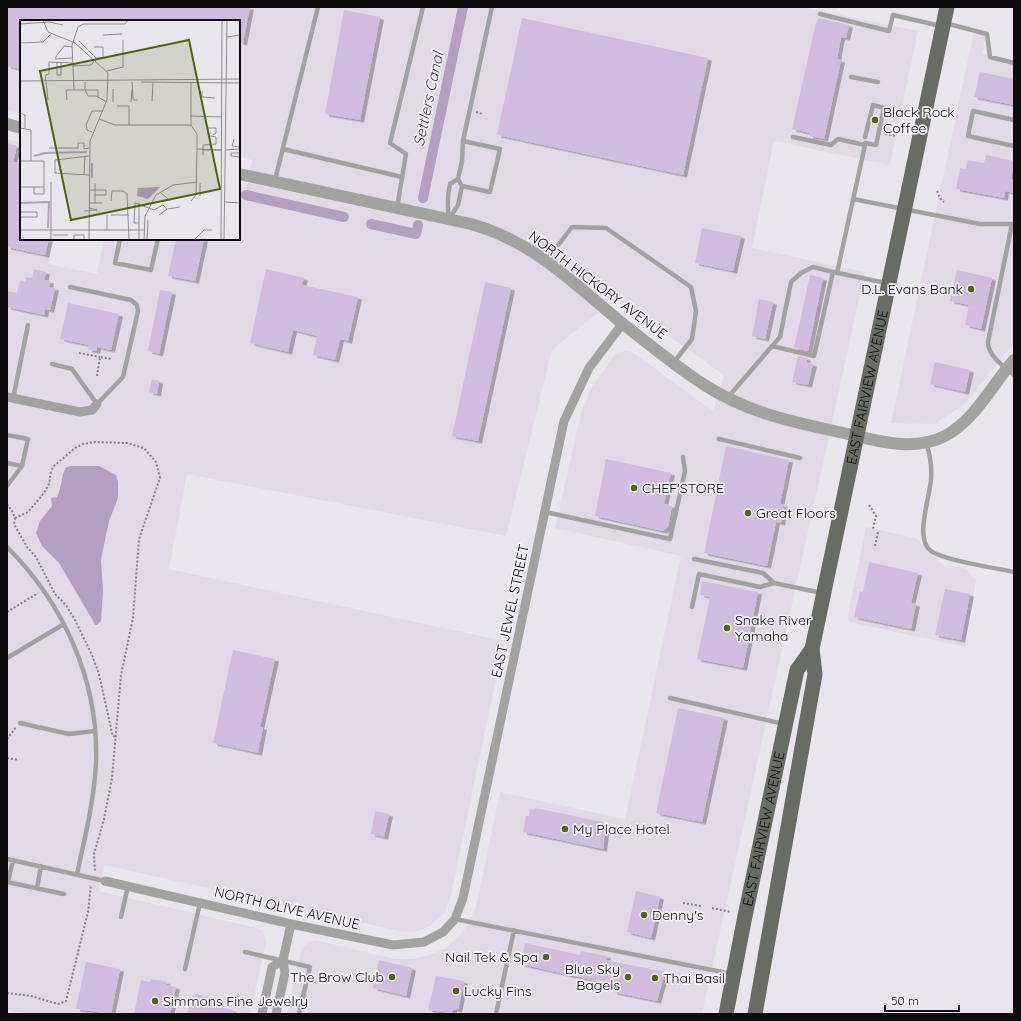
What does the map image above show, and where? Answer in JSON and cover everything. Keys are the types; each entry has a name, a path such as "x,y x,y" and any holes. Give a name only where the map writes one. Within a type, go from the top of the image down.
{"main road":[{"name":"EAST FAIRVIEW AVENUE","path":"755,1014 815,674 812,649 947,7"},
{"name":"EAST FAIRVIEW AVENUE","path":"726,1014 796,670 812,649"}],"street":[{"path":"7,124 20,128"},
{"name":"NORTH HICKORY AVENUE","path":"240,174 449,219 495,231 531,249 701,383 738,405 777,418 901,445 926,443 945,436 964,422 1012,368"},
{"name":"EAST JEWEL STREET","path":"455,919 463,898 564,421 589,368 623,323"},
{"path":"10,398 80,412 92,410 98,404"},
{"name":"NORTH OLIVE AVENUE","path":"105,881 292,924 393,945 424,942 443,932 455,919"},
{"path":"276,1014 285,973 283,960 292,924"},
{"path":"262,1014 272,967 283,960"}],"lane":[{"path":"275,182 318,7"},
{"path":"397,208 406,154 390,143 423,7"},
{"path":"449,219 458,205 462,186 458,179 462,161 463,141 492,7"},
{"path":"820,14 889,30 893,15 987,34 990,57 1014,63"},
{"path":"851,77 878,82"},
{"path":"873,105 884,108 876,145 865,140 873,105"},
{"path":"1014,120 973,111 968,136 1014,146"},
{"path":"772,346 814,356 853,200 865,145 838,139 831,145 793,137"},
{"path":"462,186 490,192 500,149 463,141"},
{"path":"283,149 402,177"},
{"path":"449,219 446,202 450,184 458,179"},
{"path":"853,200 980,224 1013,224 988,342 990,351 1012,368"},
{"path":"546,261 572,227 606,228 691,287 696,312 692,339 674,362"},
{"path":"120,240 115,263 151,270 158,240"},
{"path":"728,398 780,337 791,282 801,273 813,267 888,284"},
{"path":"52,364 72,369 98,404 123,377 138,311 137,304 131,300 70,287"},
{"path":"10,398 28,325"},
{"path":"7,435 28,439 22,466 7,486"},
{"path":"719,439 800,458"},
{"path":"926,443 930,454 931,477 922,534 926,547 944,557 1014,572"},
{"path":"545,512 670,539 685,471 683,457"},
{"path":"7,463 22,466"},
{"path":"7,547 37,581 55,605 78,655 88,687 95,731 96,763 93,796 77,874"},
{"path":"694,559 763,573 774,583"},
{"path":"692,607 699,574 760,587 774,583 823,594"},
{"path":"7,658 64,624"},
{"path":"670,698 785,724"},
{"path":"20,723 69,734 95,731"},
{"path":"7,859 105,881"},
{"path":"13,860 8,882 64,894"},
{"path":"37,888 41,866"},
{"path":"121,917 128,886"},
{"path":"185,969 200,903"},
{"path":"455,919 734,974"},
{"path":"496,1014 514,930"},
{"path":"245,952 310,966 299,1014"}],"path":[{"path":"474,112 483,114"},
{"path":"937,191 940,198 944,202"},
{"path":"79,353 111,359"},
{"path":"97,376 100,357"},
{"path":"15,518 28,512 44,493 49,484 51,471 54,466 75,448 83,444 94,442 127,443 144,448 156,462 160,478 139,539 133,618 122,676 117,737 104,819 94,854 95,872"},
{"path":"7,504 15,518 14,524 27,547 36,556 55,594 66,605 75,620 92,655 99,674 113,736 117,737"},
{"path":"869,504 876,516 873,529"},
{"path":"875,546 878,532"},
{"path":"7,612 39,592"},
{"path":"7,739 20,723"},
{"path":"7,758 19,760"},
{"path":"7,993 31,996 58,1004 66,1001 88,912 92,884"},
{"path":"683,903 701,906"},
{"path":"712,908 731,912"}],"shaded area":[{"path":"7,7 801,7 918,31 890,165 774,141 752,248 865,272 702,1014 287,1014 301,950 308,942 315,940 395,959 413,959 444,949 455,940 465,929 476,907 500,792 625,819 681,556 555,528 581,413 590,390 616,353 625,351 632,352 713,411 724,375 616,298 552,350 506,536 187,474 169,569 504,641 450,899 444,913 430,926 417,931 404,932 104,865 99,891 257,928 263,931 266,942 250,1014 25,1014 7,1010 7,139 20,142 20,240 53,240 48,264 97,274 104,240 240,240 240,187 246,188 252,160 240,157 240,20 20,20 20,113 7,111"},
{"path":"974,31 986,34 982,54 1014,60 1014,343 966,403 935,424 891,423"},
{"path":"99,466 116,475 118,482 118,498 109,521 101,560 103,591 101,621 97,625 95,625 59,563 42,546 36,533 40,521 52,506 51,498 57,497 66,467"},
{"path":"866,527 916,538 943,564 966,569 976,580 965,647 849,622 848,615"}],"building":[{"path":"7,7 250,7 243,43 240,42 240,20 20,20 20,69 7,66"},
{"path":"344,10 380,17 360,120 325,114"},
{"path":"522,18 708,58 683,175 497,135"},
{"path":"819,18 849,25 846,38 841,37 837,59 841,60 824,139 809,136 810,133 792,129 816,23"},
{"path":"980,72 1014,79 1014,105 974,97"},
{"path":"7,143 17,146 13,162 20,163 20,240 49,240 45,255 7,247"},
{"path":"986,155 1014,161 1011,179 1014,180 1014,193 1005,191 1004,198 956,189 960,168 966,169 968,160 984,163"},
{"path":"702,228 741,236 733,271 695,263"},
{"path":"176,240 204,240 195,281 168,276"},
{"path":"34,269 46,272 44,280 50,281 49,287 55,288 50,310 45,309 44,315 7,307 7,291 17,293 20,280 25,282 26,277 32,278"},
{"path":"266,269 304,278 302,285 358,297 348,341 340,339 335,360 313,355 317,336 293,330 288,352 250,343"},
{"name":"D.L. Evans Bank","path":"957,270 992,278 981,329 965,325 969,305 950,301"},
{"path":"810,275 823,278 808,351 794,348"},
{"path":"485,282 511,288 478,441 452,436"},
{"path":"160,290 172,292 159,354 148,351"},
{"path":"759,299 773,302 765,339 752,336"},
{"path":"68,303 119,314 111,350 97,347 96,351 88,350 89,345 60,339"},
{"path":"798,356 807,358 806,362 813,364 808,385 792,382"},
{"path":"935,362 970,370 965,392 930,384"},
{"path":"152,379 159,381 157,394 149,392"},
{"name":"Great Floors","path":"726,446 789,460 780,504 784,505 781,523 776,522 767,566 704,553"},
{"name":"CHEF'STORE","path":"606,459 671,473 664,504 672,506 668,527 663,531 595,516"},
{"path":"869,562 918,573 911,603 916,604 911,629 854,617 860,591 863,592"},
{"name":"Snake River Yamaha","path":"702,581 758,592 743,668 697,659 710,597 700,595"},
{"path":"945,589 970,594 961,640 935,635"},
{"path":"233,650 275,659 260,727 263,727 258,753 213,743"},
{"path":"678,708 724,718 702,822 656,813"},
{"name":"My Place Hotel","path":"535,808 603,822 602,825 606,825 603,849 523,832 526,816 529,816 530,809 534,810"},
{"path":"375,811 389,814 384,837 371,834"},
{"name":"Denny's","path":"636,891 660,897 651,938 627,932"},
{"path":"525,943 580,955 581,951 607,956 606,960 665,972 657,1001 613,992 614,985 520,964"},
{"path":"379,960 412,968 406,996 373,988"},
{"path":"86,962 120,969 111,1014 76,1009"},
{"path":"436,976 464,981 458,1010 453,1009 452,1013 428,1010"},
{"name":"Simmons Fine Jewelry","path":"151,979 167,982 166,985 176,987 170,1014 134,1014 141,980 150,982"},
{"path":"195,994 214,998 213,1006 233,1010 233,1014 187,1014 190,1002 193,1002"}],"waterway":[{"name":"Settlers Canal","path":"423,198 463,7"},
{"path":"246,195 344,217"},
{"path":"371,224 416,234 418,225"}],"place":[{"name":"Black Rock Coffee","path":"875,120"},
{"name":"D.L. Evans Bank","path":"971,289"},
{"name":"CHEF'STORE","path":"634,488"},
{"name":"Great Floors","path":"748,513"},
{"name":"Snake River Yamaha","path":"727,628"},
{"name":"My Place Hotel","path":"565,829"},
{"name":"Denny's","path":"644,915"},
{"name":"Nail Tek & Spa","path":"546,957"},
{"name":"The Brow Club","path":"392,977"},
{"name":"Blue Sky Bagels","path":"628,977"},
{"name":"Thai Basil","path":"655,978"},
{"name":"Lucky Fins","path":"456,991"},
{"name":"Simmons Fine Jewelry","path":"155,1001"}]}
